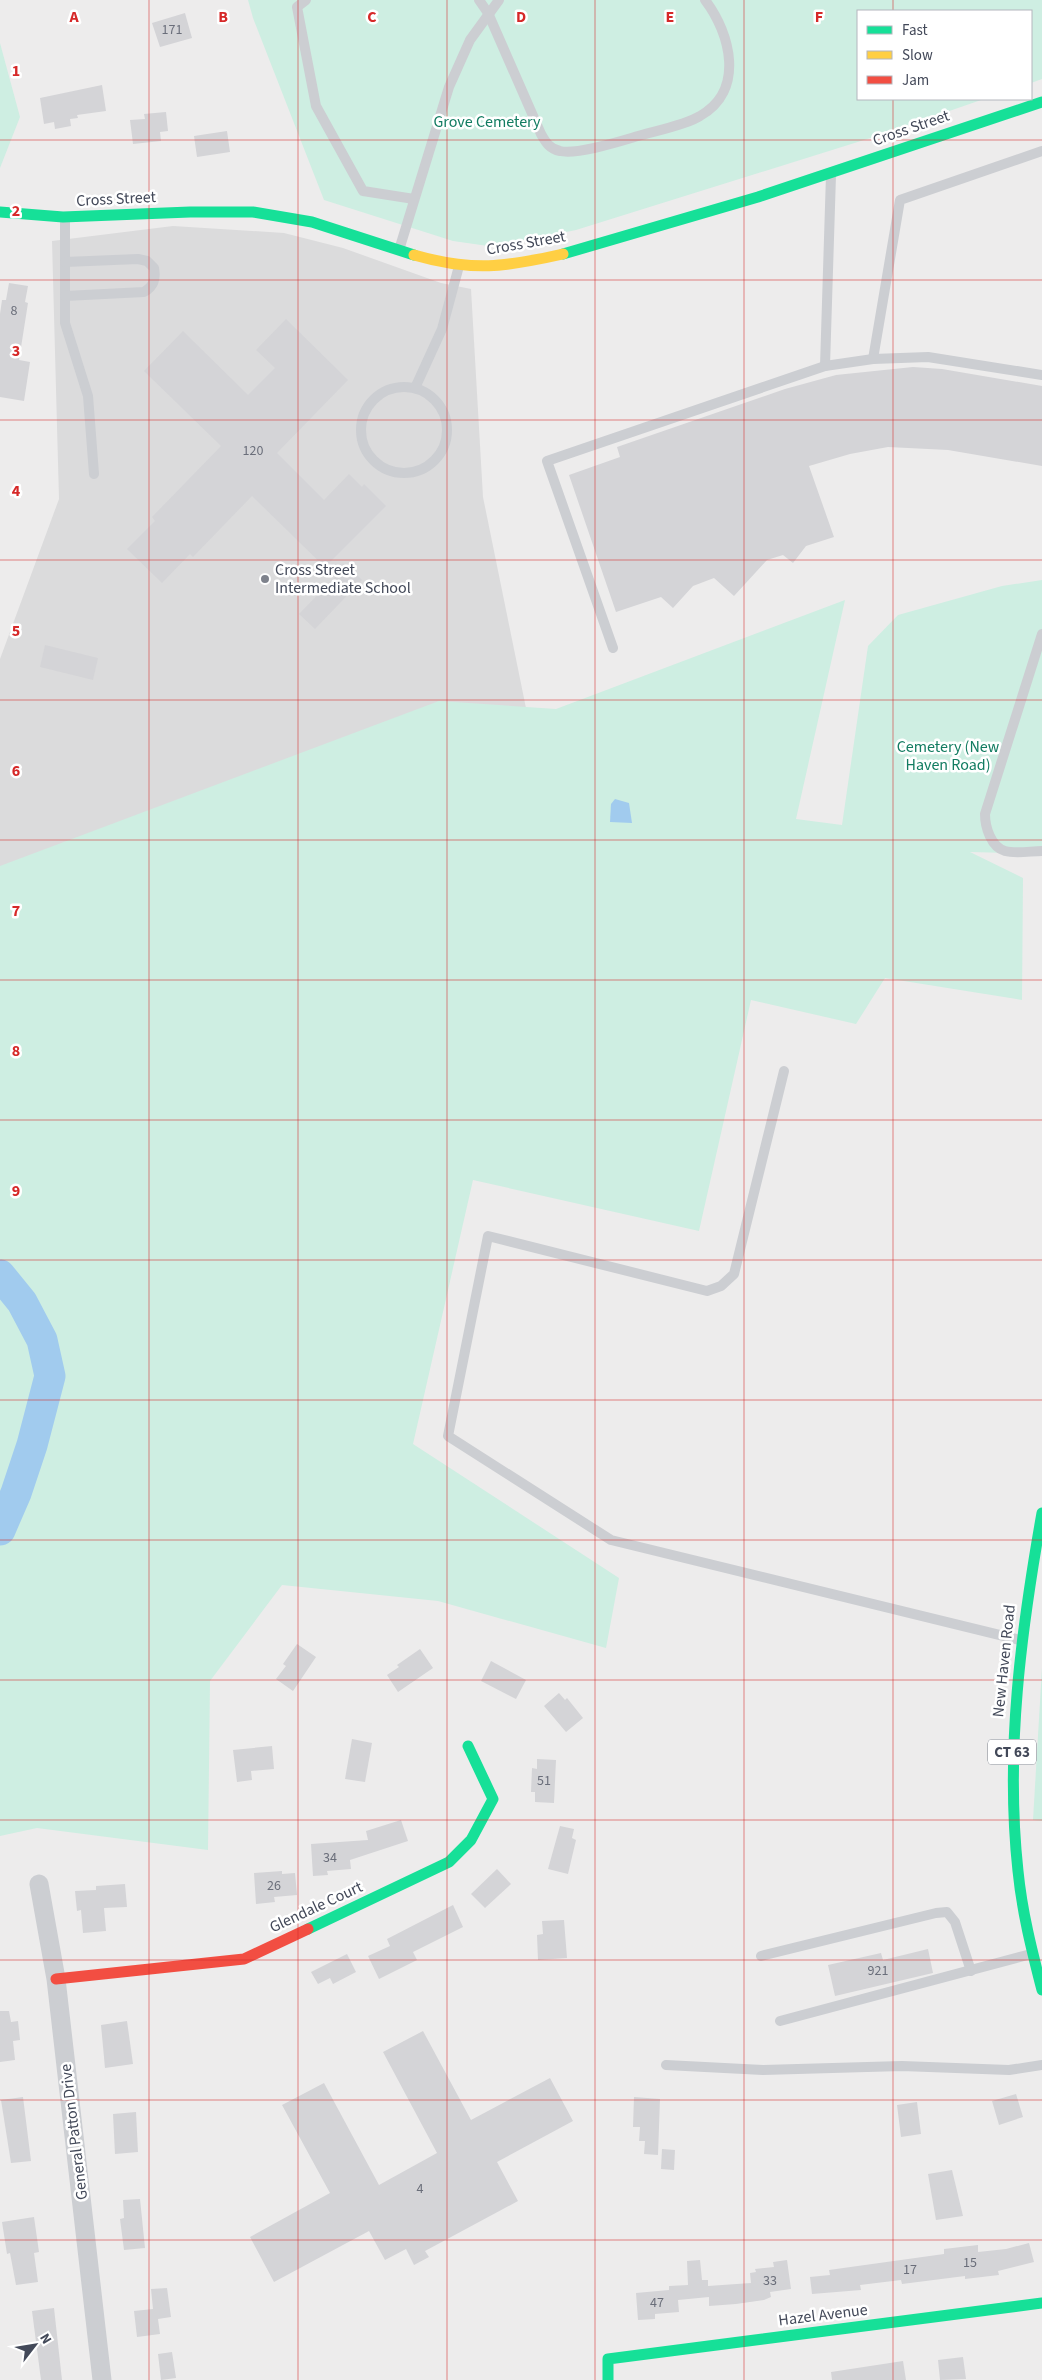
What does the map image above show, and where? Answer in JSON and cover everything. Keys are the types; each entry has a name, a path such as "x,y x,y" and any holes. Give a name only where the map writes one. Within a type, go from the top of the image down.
{"street":[{"name":"Cross Street","path":"0,212 65,218 158,212 256,212 290,216 316,222 419,257 460,265 483,267 520,264 596,246 831,172 1042,102"},
{"name":"New Haven Road","path":"1042,1513 1021,1640 1012,1743 1014,1838 1031,1954 1042,1990"},
{"name":"Glendale Court","path":"56,1979 244,1958 449,1862 471,1840 493,1799 468,1746"},
{"name":"General Patton Drive","path":"39,1884 56,1979 102,2380"},
{"name":"Hazel Avenue","path":"608,2380 608,2359 1042,2303"}],"lane":[{"path":"306,0 297,7 316,106 362,191 414,199"},
{"path":"479,0 488,13 541,134 548,146 561,151 606,146 690,120 700,116 716,102 728,83 731,72 722,30 714,11 705,0"},
{"path":"399,251 449,86 470,40 499,0"},
{"path":"873,359 900,200 1042,151"},
{"path":"825,366 831,172"},
{"path":"65,218 66,324 88,396 94,474"},
{"path":"65,262 138,259 147,261 154,268 156,277 151,288 144,292 65,296"},
{"path":"415,388 442,329 460,265"},
{"path":"613,648 548,461 825,366 873,359 928,357 1042,375"},
{"path":"401,387 415,388 428,394 438,405 445,418 447,432 444,446 436,458 425,468 411,473 397,473 384,468 372,460 365,448 361,435 362,421 367,408 375,397 387,390 401,387"},
{"path":"1042,634 985,814 988,833 995,843 1005,851 1042,851"},
{"path":"784,1071 734,1274 721,1286 707,1291 488,1236 448,1436 611,1540 1021,1640"},
{"path":"761,1956 936,1913 947,1912 955,1922 971,1971"},
{"path":"780,2021 1031,1954"},
{"path":"666,2065 763,2070 902,2066 1009,2070 1042,2065"}],"shaded area":[{"name":"Cross Street Intermediate School","path":"173,226 284,233 343,248 441,283 471,289 483,497 527,713 0,917 0,659 59,499 52,241"}],"green space":[{"name":"Grove Cemetery","path":"248,0 1042,0 1042,79 1032,83 1032,10 857,10 857,100 981,100 880,135 576,230 488,246 453,241 324,200 253,18"},
{"path":"0,43 20,117 0,168"},
{"name":"Cemetery (New Haven Road)","path":"1042,580 1042,854 970,852 1023,878 1022,1000 885,978 856,1024 751,1000 699,1231 473,1180 413,1444 619,1578 606,1648 438,1601 282,1585 210,1681 208,1850 37,1828 0,1836 0,866 439,701 556,709 845,600 796,819 842,825 868,646 898,615 1002,586"},
{"path":"1042,1668 1042,1821 1033,1820"}],"water":[{"path":"615,799 629,803 632,823 610,822 611,804"}],"building":[{"path":"185,13 192,38 160,47 152,23"},
{"path":"102,85 106,111 77,115 78,118 70,119 71,126 55,129 54,122 44,124 40,98"},
{"path":"166,112 168,131 160,132 161,141 133,144 130,120 145,119 144,114"},
{"path":"227,131 230,152 197,157 194,136"},
{"path":"9,283 28,286 25,302 28,303 19,360 30,362 24,401 0,397 0,314 2,300 6,300"},
{"path":"286,319 348,380 277,453 324,500 349,474 362,487 364,484 386,506 328,564 351,565 351,569 362,580 315,629 299,614 335,577 252,496 193,557 190,554 162,583 127,549 155,521 152,517 221,446 144,371 183,331 248,395 275,368 256,350"},
{"path":"913,367 942,369 1042,386 1042,466 948,450 888,447 850,454 809,466 834,537 806,546 793,563 783,555 767,560 734,596 714,578 693,586 673,608 661,597 616,612 569,475 620,457 617,447 785,389 836,375"},
{"path":"45,645 98,658 93,680 40,667"},
{"path":"297,1644 316,1657 293,1691 276,1679 286,1666 283,1664"},
{"path":"420,1649 433,1668 398,1692 387,1675 399,1667 397,1665"},
{"path":"491,1661 526,1680 516,1699 481,1681"},
{"path":"559,1693 565,1700 567,1698 583,1718 566,1732 544,1706"},
{"path":"352,1739 372,1743 365,1782 345,1779"},
{"path":"272,1746 274,1769 251,1771 252,1780 237,1782 233,1750"},
{"path":"537,1759 556,1760 554,1803 535,1802 535,1792 531,1792 532,1768 537,1769"},
{"path":"401,1820 408,1841 350,1860 351,1869 327,1871 328,1875 313,1876 311,1844 368,1840 366,1831"},
{"path":"560,1826 574,1829 572,1838 576,1840 568,1874 548,1869"},
{"path":"497,1869 511,1884 485,1908 471,1894"},
{"path":"282,1871 282,1874 295,1873 297,1895 274,1897 275,1902 256,1904 254,1873"},
{"path":"125,1884 127,1907 104,1908 106,1931 83,1933 81,1910 77,1911 75,1891 96,1890 96,1886"},
{"path":"453,1905 463,1927 413,1952 417,1960 379,1979 368,1956 390,1946 387,1939"},
{"path":"564,1920 567,1958 538,1960 537,1935 543,1934 542,1921"},
{"path":"928,1949 933,1973 835,1996 828,1965 881,1953 883,1960"},
{"path":"347,1954 356,1972 333,1984 330,1978 318,1984 311,1972"},
{"path":"0,2011 9,2011 11,2022 18,2021 20,2040 13,2041 15,2060 0,2062"},
{"path":"127,2021 133,2064 105,2068 101,2025"},
{"path":"423,2031 471,2120 550,2078 573,2121 497,2162 518,2201 425,2251 429,2257 414,2265 406,2249 385,2260 369,2231 274,2282 250,2237 330,2193 282,2105 324,2083 379,2185 437,2153 383,2052"},
{"path":"1016,2094 1023,2117 999,2125 992,2101"},
{"path":"23,2097 31,2161 11,2163 1,2100"},
{"path":"634,2097 660,2099 658,2155 644,2154 645,2141 639,2141 640,2127 633,2127"},
{"path":"917,2102 921,2134 901,2137 897,2105"},
{"path":"136,2112 138,2152 115,2154 113,2114"},
{"path":"662,2149 675,2150 674,2170 661,2169"},
{"path":"952,2170 963,2216 936,2220 928,2174"},
{"path":"140,2199 145,2248 124,2250 120,2219 124,2218 123,2200"},
{"path":"34,2217 39,2252 34,2253 38,2282 16,2285 10,2253 7,2254 2,2222"},
{"path":"1029,2243 1034,2262 998,2271 999,2275 965,2279 965,2276 902,2284 901,2280 860,2285 861,2290 812,2294 810,2277 830,2275 829,2270 944,2254 944,2249 978,2245 978,2252 1006,2249"},
{"path":"700,2260 702,2280 708,2280 708,2286 751,2283 750,2273 756,2272 755,2269 774,2267 773,2262 787,2260 791,2289 770,2292 771,2297 764,2300 736,2304 709,2306 709,2297 678,2300 679,2312 655,2314 655,2319 638,2320 636,2293 669,2290 669,2286 688,2285 687,2261"},
{"path":"167,2288 171,2317 158,2319 160,2334 137,2337 134,2311 153,2309 151,2289"},
{"path":"54,2308 62,2380 41,2380 32,2311"},
{"path":"172,2352 176,2378 161,2380 158,2354"},
{"path":"963,2357 966,2379 940,2380 938,2360"},
{"path":"903,2361 906,2380 832,2380 831,2372"}],"waterway":[{"path":"0,1275 22,1302 42,1340 50,1376 32,1445 16,1493 0,1530"}],"traffic: fast":[{"path":"563,254 758,197 1042,102"},
{"path":"0,212 63,217 190,212 253,212 312,222 414,255"},
{"path":"1042,1513 1034,1557 1017,1691 1013,1781 1014,1826 1022,1901 1042,1990"},
{"path":"308,1929 449,1862 471,1840 493,1799 468,1746"},
{"path":"608,2380 608,2359 1042,2303"}],"traffic: slow":[{"path":"414,255 454,264 489,266 506,265 563,254"}],"traffic: jam":[{"path":"56,1979 244,1959 308,1929"}],"place":[{"name":"Cross Street Intermediate School","path":"265,579"}]}
